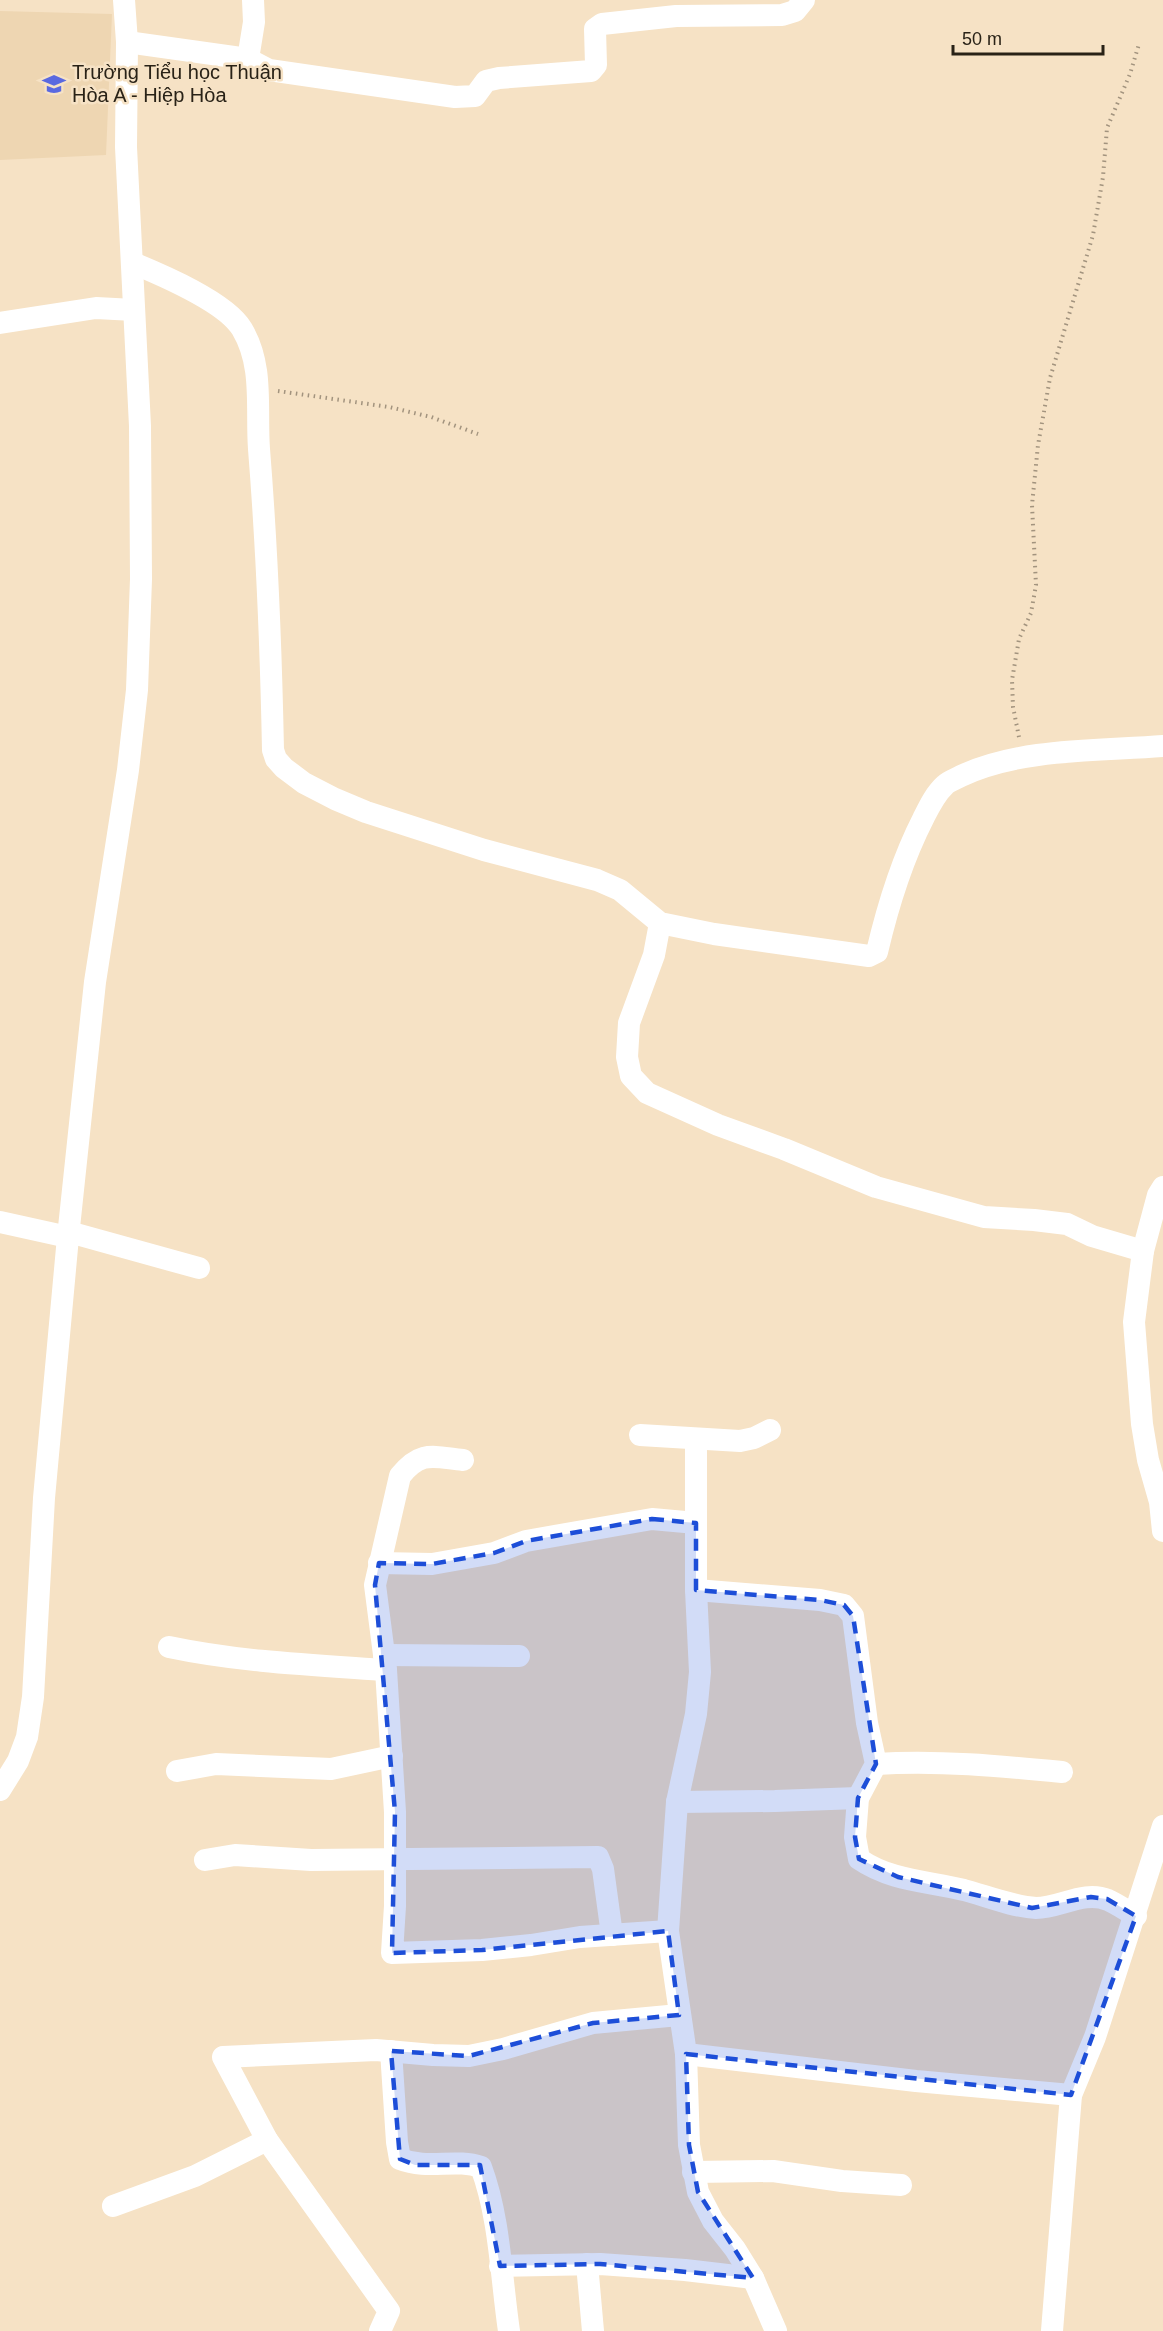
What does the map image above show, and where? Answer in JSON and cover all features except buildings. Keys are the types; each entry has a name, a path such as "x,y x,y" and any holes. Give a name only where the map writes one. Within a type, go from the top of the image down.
{"street":[{"path":"0,1790 18,1761 27,1737 33,1697 44,1498 68,1235 95,982 128,770 137,690 141,579 140,426 126,147 127,42 124,0"},
{"path":"248,59 254,22 253,0"},
{"path":"127,42 248,59 269,70 434,96 475,96 486,81 499,78 591,71 596,65 595,29 602,24 676,16 782,15 795,11 804,0"},
{"path":"133,263 178,282 210,301 241,328 256,367 269,595 273,750 276,759 304,783 366,812 484,850 597,880 620,890 660,923 714,934 869,956 877,952 888,904 908,848 935,797 946,784 974,770 1022,759 1092,750 1163,746"},
{"path":"0,323 96,309 134,310"},
{"path":"660,923 654,955 629,1023 627,1057 631,1076 647,1093 718,1125 876,1187 984,1217 1067,1224 1102,1239 1143,1251"},
{"path":"1163,1186 1158,1195 1143,1251 1134,1322 1137,1375 1148,1460 1160,1502 1163,1531"},
{"path":"0,1222 68,1235 199,1268"},
{"path":"640,1435 740,1441 754,1438 770,1430"},
{"path":"696,1439 696,1590 700,1672 696,1714 677,1802 668,1930 686,2054 688,2145 698,2192 713,2221 735,2249 753,2278 776,2331"},
{"path":"463,1460 423,1457 411,1463 400,1476 375,1585 385,1662 392,1756 395,1860 392,1953 482,1950 580,1937 668,1930"},
{"path":"379,1563 432,1564 494,1553 526,1541 652,1519 696,1523"},
{"path":"696,1590 820,1600 844,1605 853,1616 867,1723 876,1764 858,1798 855,1837 859,1859 874,1870 898,1877 948,1886 1032,1908 1052,1908 1091,1897 1107,1899 1136,1916"},
{"path":"169,1647 204,1654 291,1663 385,1662 519,1656"},
{"path":"177,1771 216,1764 331,1768 392,1756"},
{"path":"876,1764 972,1763 1062,1772"},
{"path":"677,1802 775,1802 858,1798"},
{"path":"1052,2331 1071,2095 1095,2037 1136,1916 1163,1826"},
{"path":"205,1860 235,1855 311,1860 598,1857 603,1869 612,1935"},
{"path":"380,2331 389,2311 267,2140 223,2057 391,2050 469,2056 503,2049 593,2023 679,2015"},
{"path":"391,2050 400,2159 415,2165 462,2164 480,2167 487,2183 509,2331"},
{"path":"686,2054 916,2081 1071,2095"},
{"path":"113,2206 195,2176 267,2140"},
{"path":"693,2172 773,2171 842,2181 901,2185"},
{"path":"500,2266 587,2264 685,2270 753,2278"},
{"path":"587,2264 593,2331"}],"path":[{"path":"1022,759 1013,707 1012,680 1019,639 1031,613 1036,585 1032,505 1038,445 1050,378 1094,236 1103,177 1107,128 1130,74 1139,44"},
{"path":"259,389 389,407 431,417 478,434"}],"highlighted area":[{"path":"652,1519 696,1523 696,1590 820,1600 844,1605 853,1616 876,1764 858,1798 855,1837 859,1859 898,1877 1032,1908 1091,1897 1107,1899 1136,1916 1071,2095 686,2054 689,2145 698,2192 753,2278 600,2264 500,2266 480,2165 415,2165 400,2159 391,2051 469,2056 593,2023 679,2015 668,1931 482,1950 392,1953 395,1812 375,1585 379,1563 432,1564 494,1553 526,1541"}],"shaded area":[{"name":"Trường Tiểu học Thuận Hòa A - Hiệp Hòa","path":"0,11 112,14 106,155 0,160"}],"place":[{"name":"Trường Tiểu học Thuận Hòa A - Hiệp Hòa","path":"54,84"}]}
